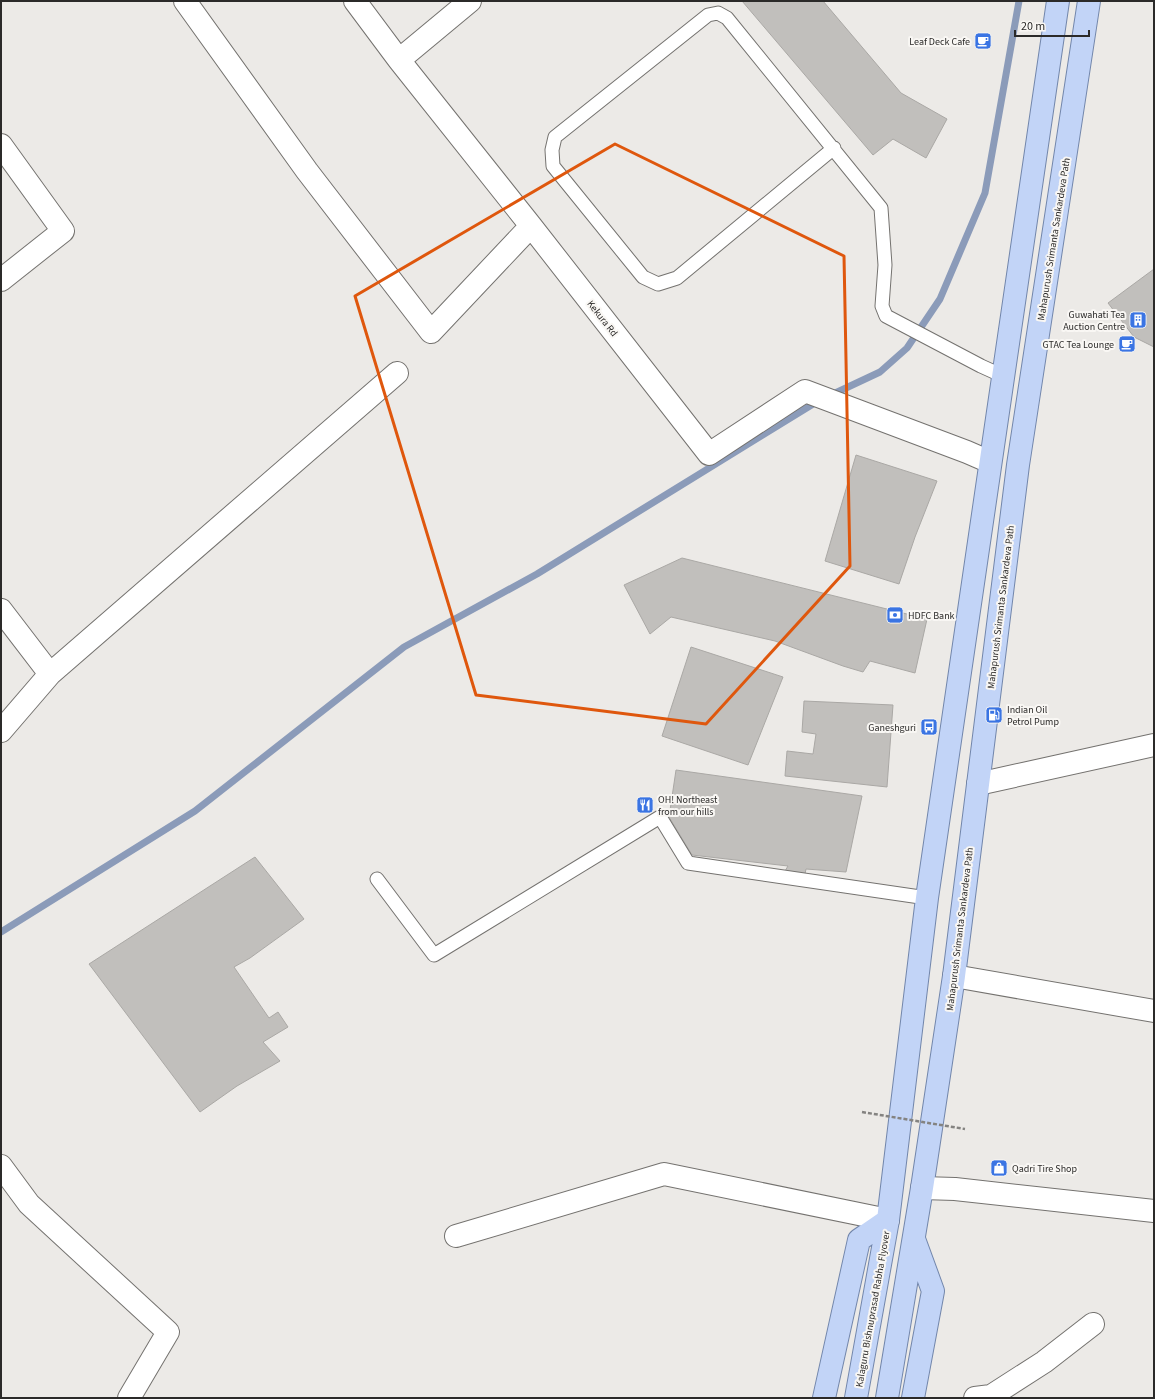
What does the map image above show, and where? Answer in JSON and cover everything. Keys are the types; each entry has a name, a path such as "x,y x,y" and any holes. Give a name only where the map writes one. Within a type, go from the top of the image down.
{"main road":[{"path":"824,1398 859,1240 888,1220 927,898 1058,1"},
{"name":"Mahapurush Srimanta Sankardeva Path","path":"914,1238 954,976 1018,465 1089,1"},
{"name":"Kalaguru Bishnuprasad Rabha Flyover","path":"856,1398 888,1220"},
{"path":"887,1398 914,1238"},
{"path":"913,1398 933,1291 914,1238"}],"street":[{"path":"186,1 307,171 431,332 531,226"},
{"name":"Kekura Rd","path":"355,1 399,60 709,454 805,391 990,462"},
{"path":"399,60 470,1"},
{"path":"1,145 63,231 1,280"},
{"path":"1,731 50,674 397,373"},
{"path":"1,610 50,674"},
{"path":"978,784 1154,744"},
{"path":"954,976 1154,1011"},
{"path":"1,1166 29,1204 168,1332 129,1398"},
{"path":"456,1236 664,1174 888,1220"},
{"path":"922,1188 955,1189 1154,1211"},
{"path":"975,1398 991,1396 1044,1362 1093,1324"}],"lane":[{"path":"834,148 677,278 658,284 643,277 554,166 552,150 555,137 708,14 718,13 727,18 834,148 880,208 885,265 882,306 886,316 932,341 1003,376"},
{"path":"377,879 434,955 660,817 688,863 927,898"}],"path":[{"path":"862,1112 965,1129"}],"highlighted area":[{"path":"615,144 844,256 850,566 706,724 476,695 355,296"}],"building":[{"path":"742,1 823,1 901,93 947,119 926,158 893,139 873,155"},
{"name":"Guwahati Tea Auction Centre","path":"1154,269 1154,347 1134,337 1108,303"},
{"path":"856,455 937,481 915,537 899,584 825,561"},
{"path":"682,558 927,619 915,673 870,661 863,672 775,641 671,617 650,634 624,585"},
{"path":"691,647 783,677 748,765 662,736"},
{"path":"804,701 893,705 887,787 785,776 787,751 813,754 816,734 802,732"},
{"path":"676,770 862,796 846,872 806,869 805,874 785,871 788,866 692,855 669,817"},
{"path":"255,857 304,919 250,958 234,967 269,1018 278,1012 288,1027 263,1042 280,1061 237,1086 200,1112 89,964"}],"waterway":[{"path":"831,395 880,372 907,348 940,299 985,193 1019,1"},
{"path":"1,932 195,811 404,647 537,574 818,401"}],"place":[{"name":"Leaf Deck Cafe","path":"983,41"},
{"name":"Guwahati Tea Auction Centre","path":"1138,320"},
{"name":"GTAC Tea Lounge","path":"1127,344"},
{"name":"HDFC Bank","path":"895,615"},
{"name":"Indian Oil Petrol Pump","path":"994,715"},
{"name":"Ganeshguri","path":"929,727"},
{"name":"OH! Northeast from our hills","path":"645,805"},
{"name":"Qadri Tire Shop","path":"999,1168"}]}
